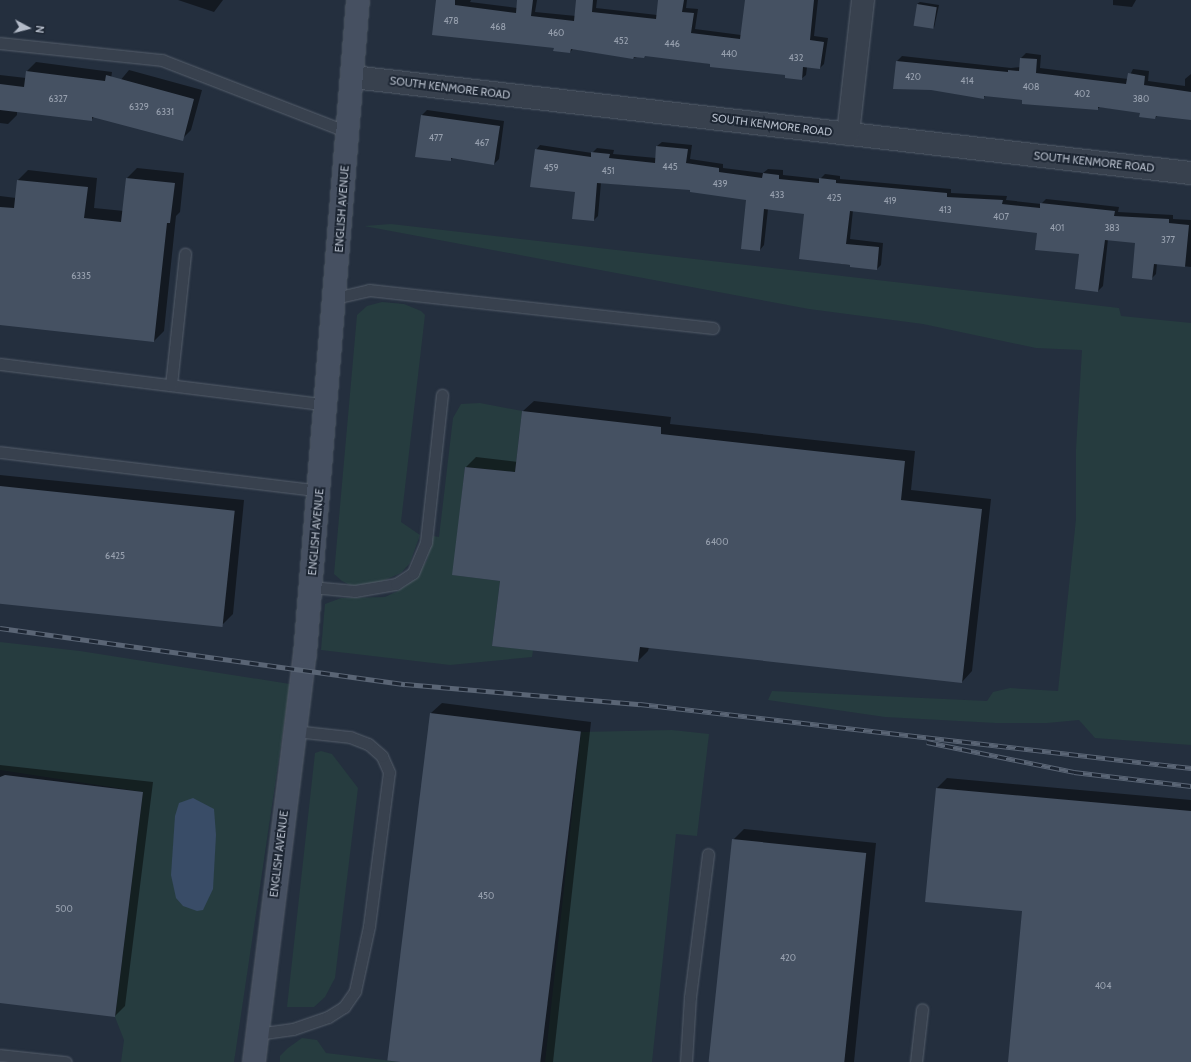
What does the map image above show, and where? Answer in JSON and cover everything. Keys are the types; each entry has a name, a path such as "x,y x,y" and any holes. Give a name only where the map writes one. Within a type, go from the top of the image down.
{"street":[{"name":"ENGLISH AVENUE","path":"254,1062 295,732 311,586 327,405 358,0"},
{"path":"848,134 863,0"},
{"name":"SOUTH KENMORE ROAD","path":"353,77 1191,172"}],"lane":[{"path":"0,43 162,60 348,132"},
{"path":"171,385 185,254"},
{"path":"335,298 370,290 712,328"},
{"path":"0,364 327,405"},
{"path":"311,586 355,591 396,584 412,573 426,542 442,395"},
{"path":"0,452 320,491"},
{"path":"257,1034 294,1029 328,1017 344,1007 355,991 370,926 390,772 382,756 368,744 350,737 295,732"},
{"path":"686,1062 690,997 708,854"},
{"path":"916,1062 922,1009"},
{"path":"0,1055 66,1062"}],"green space":[{"path":"391,224 1119,308 1121,316 1191,323 1191,745 1095,738 1079,720 1047,723 996,723 885,717 768,700 772,691 987,701 993,692 1010,688 1058,691 1076,519 1076,449 1082,350 1036,348 923,324 809,309 364,226"},
{"path":"382,302 404,304 421,311 425,315 401,522 420,535 410,563 401,573 378,583 352,586 342,581 334,574 357,315 367,306"},
{"path":"480,403 522,411 515,472 465,467 453,575 500,581 492,646 533,650 532,657 450,665 321,650 325,604 341,598 385,597 400,590 417,576 427,560 433,536 439,537 453,418 461,404"},
{"path":"0,642 80,651 290,684 234,1062 121,1062 124,1040 115,1017 143,792 0,770"},
{"path":"672,730 709,734 697,836 676,834 652,1062 545,1062 581,732"},
{"path":"321,751 332,754 358,788 335,978 325,997 314,1007 287,1007 315,753"},
{"path":"302,1038 317,1040 326,1053 401,1062 280,1062 280,1056"}],"water":[{"path":"193,798 214,809 216,835 213,889 203,910 197,911 183,906 176,898 171,875 175,816 179,803"}],"building":[{"path":"436,0 455,0 455,5 516,13 517,0 533,0 531,16 574,21 576,0 593,0 592,12 656,19 658,0 684,0 682,12 694,13 691,33 740,39 745,0 814,0 810,40 824,42 820,69 803,67 802,80 785,78 785,75 710,67 710,64 645,56 644,58 634,57 633,59 571,49 570,53 553,51 554,48 432,35"},
{"path":"917,4 937,7 933,29 914,26"},
{"path":"1020,58 1037,59 1036,73 1126,84 1128,73 1145,76 1144,85 1191,92 1191,120 1156,116 1155,119 1139,117 1140,113 1098,107 1098,110 1022,104 1022,100 984,96 984,99 931,90 893,89 896,61 1008,72 1008,70 1019,71"},
{"path":"26,71 105,81 106,75 194,99 183,141 92,117 92,121 0,110 0,84 24,87"},
{"path":"421,115 500,126 494,165 451,158 451,161 415,157"},
{"path":"656,146 688,149 686,163 719,168 719,172 762,178 763,173 779,175 779,179 819,183 819,178 836,180 836,183 947,193 947,197 1003,200 1002,204 1040,208 1040,203 1115,211 1114,216 1169,219 1169,223 1189,225 1185,267 1154,264 1152,280 1132,278 1135,243 1105,240 1098,292 1075,289 1079,254 1035,250 1037,233 850,211 846,244 879,247 877,270 850,267 850,265 799,259 804,214 764,209 760,251 741,249 746,200 690,192 690,190 597,183 594,221 572,219 575,192 530,187 535,149 591,157 591,152 610,154 609,158 655,163"},
{"path":"126,178 175,183 170,223 167,223 154,342 0,325 0,207 14,208 17,180 88,187 84,218 121,222"},
{"path":"522,411 661,427 661,434 905,461 901,500 982,509 962,683 640,647 638,662 492,646 500,581 452,575 465,467 515,472"},
{"path":"0,486 235,511 222,627 0,604"},
{"path":"430,713 581,732 540,1062 400,1062 387,1060"},
{"path":"5,775 143,792 115,1017 0,1003 0,777"},
{"path":"936,788 1191,811 1191,1062 1008,1062 1022,911 925,902"},
{"path":"732,839 866,853 844,1062 709,1062"}],"railway":[{"path":"0,628 405,684 640,704 1191,768"},
{"path":"927,742 1074,772 1191,786"}]}
